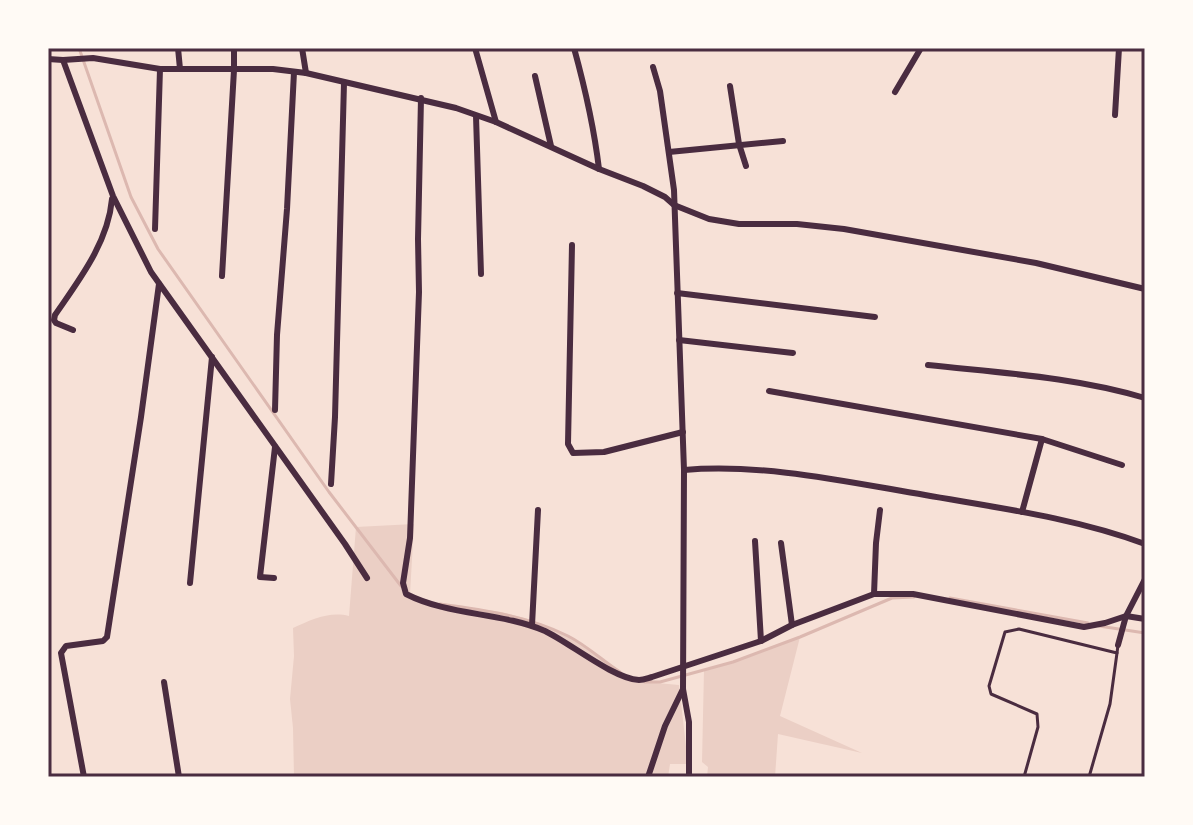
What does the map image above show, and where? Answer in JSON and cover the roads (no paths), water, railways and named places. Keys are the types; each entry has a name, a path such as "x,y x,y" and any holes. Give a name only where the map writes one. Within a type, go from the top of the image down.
{"street":[{"path":"88,48 93,58"},
{"path":"178,48 180,69"},
{"path":"222,276 234,48"},
{"path":"302,48 306,73"},
{"path":"475,48 496,122"},
{"path":"574,48 587,94 599,169"},
{"path":"895,92 921,48"},
{"path":"1115,115 1119,48"},
{"path":"48,59 93,58 160,69 273,69 306,73 421,98 496,122 643,186 674,205 709,219 739,224 797,224 844,229 1036,263 1145,289"},
{"path":"63,60 113,196 159,284 367,578"},
{"path":"653,67 660,91 674,205 684,470 683,689 689,722 689,777"},
{"path":"155,229 160,69"},
{"path":"275,410 294,72"},
{"path":"535,76 551,146"},
{"path":"331,484 344,83"},
{"path":"730,86 739,144 746,166"},
{"path":"421,98 419,292 411,523 403,583 406,594 420,601 532,625 562,639 602,665 639,680 761,641 792,625 874,594 913,594 1084,627 1126,616 1145,619"},
{"path":"476,116 481,274"},
{"path":"669,152 783,141"},
{"path":"73,330 56,323 55,315 102,238 113,196"},
{"path":"572,245 568,444 573,453 604,452 683,432"},
{"path":"84,777 61,651 66,646 103,641 107,637 159,284"},
{"path":"677,293 875,317"},
{"path":"679,340 793,353"},
{"path":"190,583 212,357"},
{"path":"928,365 1032,376 1096,386 1145,398"},
{"path":"769,391 1042,439 1122,465"},
{"path":"1022,512 1042,439"},
{"path":"274,578 260,577 275,447"},
{"path":"684,470 714,467 840,480 1022,512 1145,544"},
{"path":"532,625 538,510"},
{"path":"874,594 880,510"},
{"path":"755,541 761,641"},
{"path":"781,543 792,625"},
{"path":"1118,649 1126,616 1145,579"},
{"path":"164,682 179,777"},
{"path":"648,777 665,726 683,689"}],"lane":[{"path":"1024,777 1038,727 1037,714 991,694 989,686 1005,632 1012,629 1118,649 1110,704 1089,777"}],"waterway":[{"path":"79,48 131,197 158,249 329,492 401,586"},
{"path":"645,682 660,682 733,662 892,598 914,597"},
{"path":"950,598 1088,623"},
{"path":"440,604 506,615 553,629 581,644 620,672"},
{"path":"1099,626 1145,633"}]}
